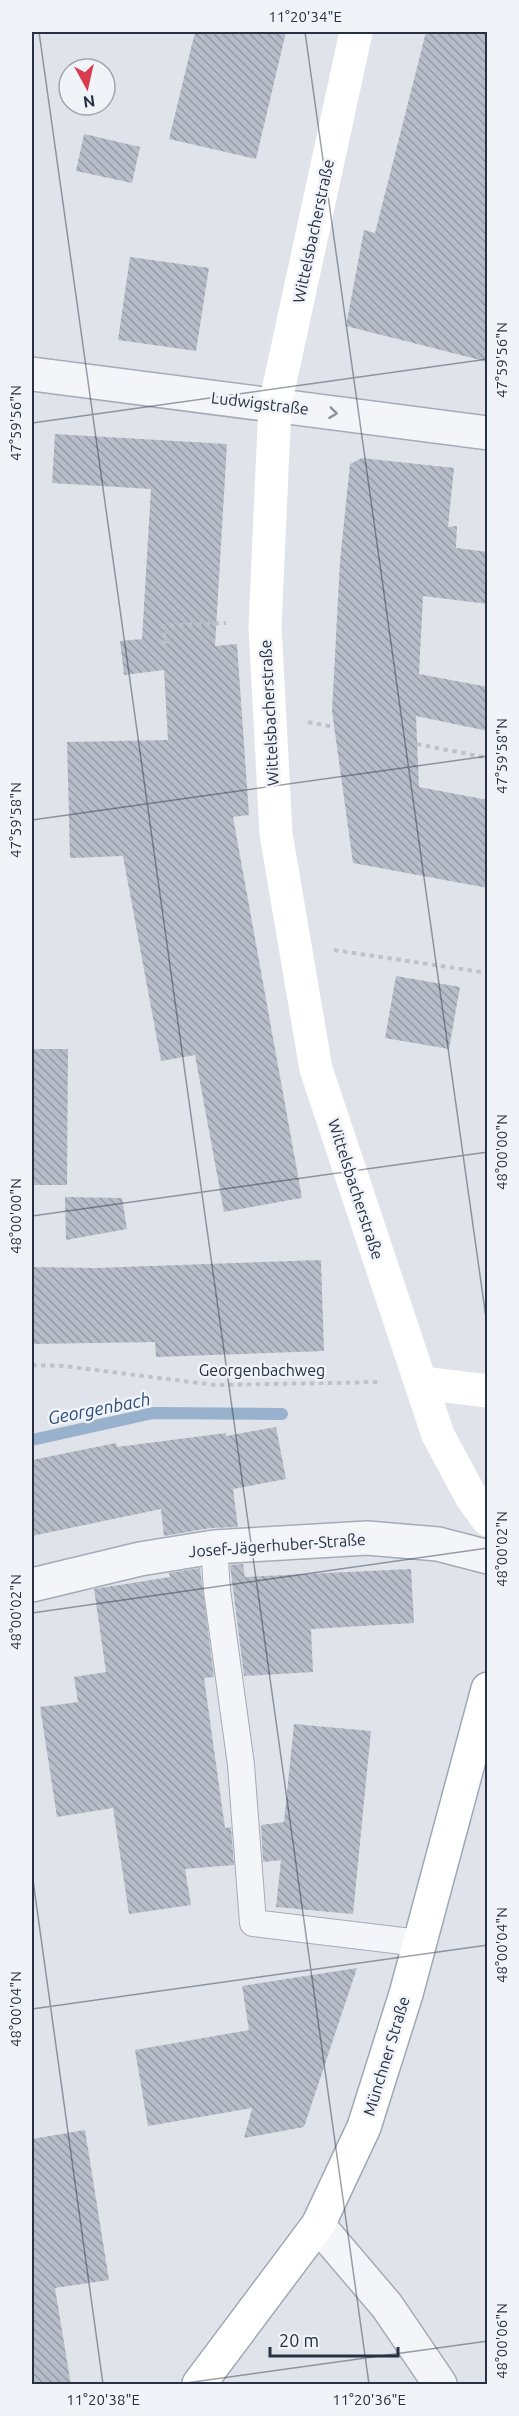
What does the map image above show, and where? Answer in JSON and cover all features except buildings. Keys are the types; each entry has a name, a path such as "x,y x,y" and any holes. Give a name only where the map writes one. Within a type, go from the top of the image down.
{"street":[{"name":"Wittelsbacherstraße","path":"356,32 275,405 265,620 276,834 316,1069 438,1434 472,1498 488,1520"},
{"name":"Ludwigstraße","path":"32,374 488,433"},
{"path":"421,1383 488,1391"},
{"name":"Josef-Jägerhuber-Straße","path":"32,1585 140,1559 214,1547 368,1538 438,1544 488,1557"},
{"name":"Münchner Straße","path":"199,2385 318,2225 364,2127 406,1994 488,1689"},
{"path":"318,2225 387,2306 440,2385"}],"lane":[{"path":"214,1547 217,1590 241,1765 254,1923 419,1943"}],"path":[{"path":"161,643 165,642 163,626 265,620"},
{"path":"417,744 488,758"},
{"path":"295,944 488,973"},
{"name":"Georgenbachweg","path":"32,1365 64,1366 215,1384 421,1383"}],"waterway":[{"name":"Georgenbach","path":"32,1440 153,1413 282,1414"}]}
